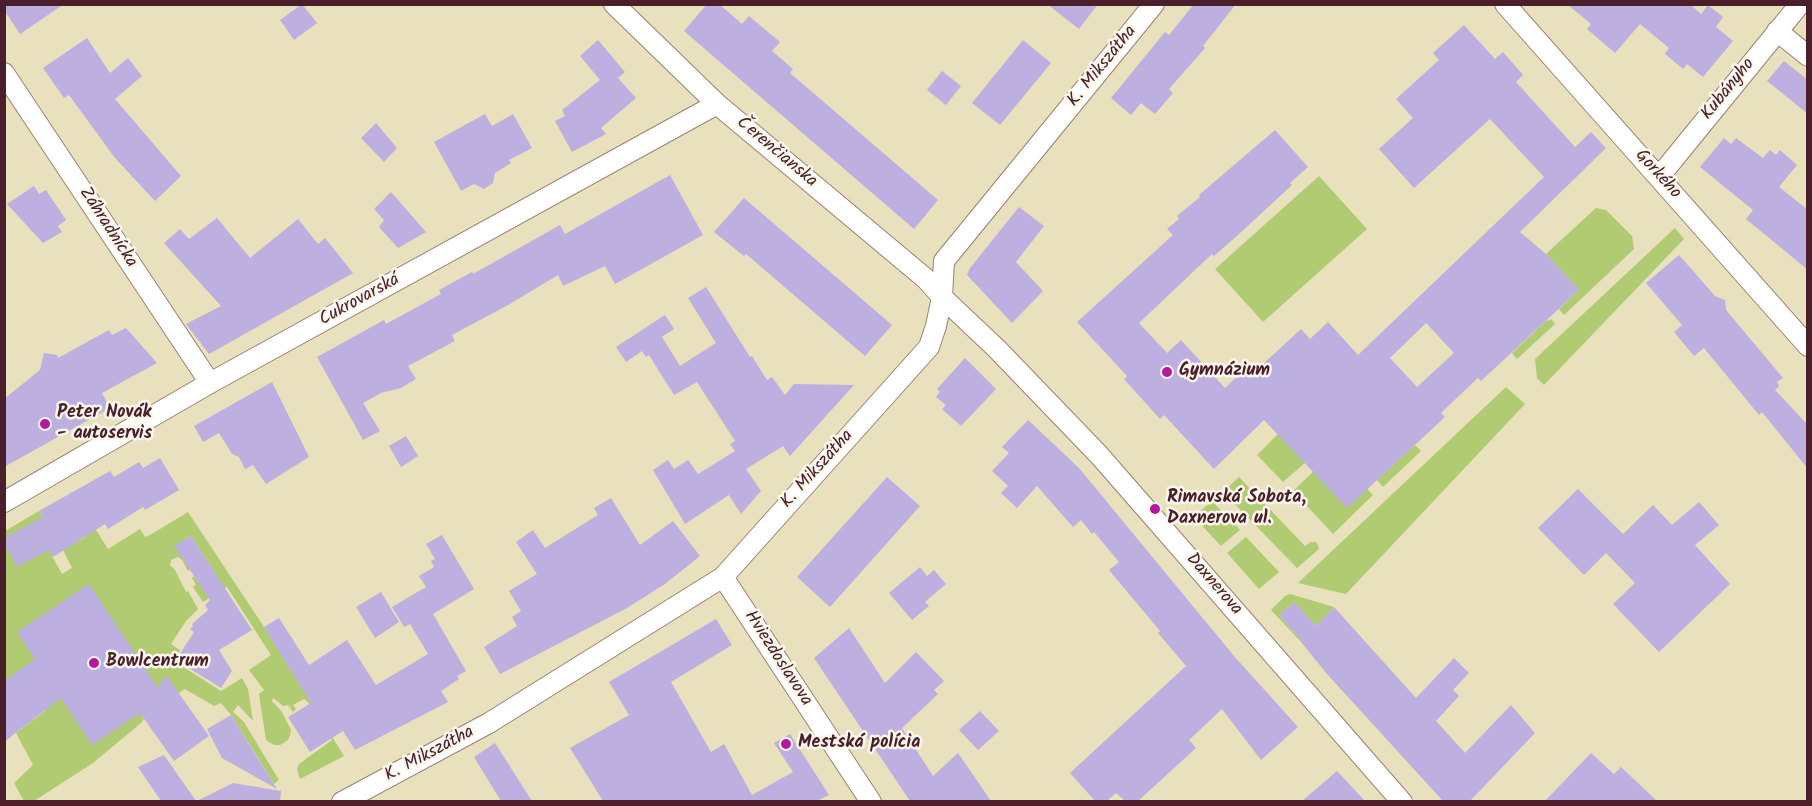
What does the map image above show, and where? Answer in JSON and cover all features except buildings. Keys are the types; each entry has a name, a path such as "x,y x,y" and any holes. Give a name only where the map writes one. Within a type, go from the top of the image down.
{"street":[{"name":"Čerenčianska","path":"614,4 717,104 926,279 942,297"},
{"name":"K. Mikszátha","path":"342,801 489,723 723,577 929,347 942,297 944,261 1154,4"},
{"name":"Gorkého","path":"1505,4 1808,346"},
{"name":"Kubányho","path":"1659,177 1800,4"},
{"path":"1777,31 1808,56"},
{"name":"Záhradnícka","path":"4,73 210,384"},
{"name":"Cukrovarská","path":"4,502 210,384 717,104"},
{"name":"Daxnerova","path":"942,297 997,349 1099,455 1402,801"},
{"name":"Hviezdoslavova","path":"723,577 862,799"}],"green space":[{"path":"1319,176 1367,229 1263,322 1215,269"},
{"path":"1596,208 1606,210 1632,236 1634,249 1564,315 1559,309 1579,290 1546,254"},
{"path":"1675,228 1684,239 1544,385 1537,378 1535,359"},
{"path":"1551,319 1555,324 1517,359 1512,353 1547,320"},
{"path":"1506,387 1525,404 1346,594 1298,583"},
{"path":"1278,434 1306,462 1283,482 1257,455"},
{"path":"1415,445 1421,451 1383,487 1377,480"},
{"path":"1313,472 1367,489 1373,495 1333,534 1293,491"},
{"path":"1239,477 1305,546 1311,542 1316,542 1318,545 1319,549 1297,568 1223,492"},
{"path":"72,492 108,549 140,529 145,537 150,535 188,512 268,633 344,756 300,779 297,769 299,764 332,740 304,699 293,705 296,709 293,712 288,705 283,706 273,698 272,701 282,712 291,730 288,740 280,745 274,745 266,740 259,694 264,690 249,670 271,655 227,587 203,602 193,587 196,585 192,578 194,576 199,583 215,573 191,536 175,546 190,570 188,571 178,557 171,560 170,565 198,609 186,621 171,644 180,650 174,661 221,691 242,678 248,689 253,721 238,705 233,712 244,722 279,780 274,784 221,703 214,706 185,689 143,717 141,723 93,763 34,801 24,801 14,783 33,765 16,733 45,711 5,681 5,531 39,511 54,536 72,539 74,543 84,538 90,529 70,493","holes":["63,550 72,568 62,574 52,556"]},
{"path":"1212,501 1240,530 1221,546 1194,517"},
{"path":"1246,537 1279,572 1259,589 1227,553"},
{"path":"1290,594 1334,607 1316,626 1294,602 1279,615 1301,642 1271,610"}],"place":[{"name":"Gymnázium","path":"1167,372"},
{"name":"Peter Novák - autoservis","path":"45,424"},
{"name":"Rimavská Sobota, Daxnerova ul.","path":"1155,509"},
{"name":"Bowlcentrum","path":"94,663"},
{"name":"Mestská polícia","path":"786,744"}]}
